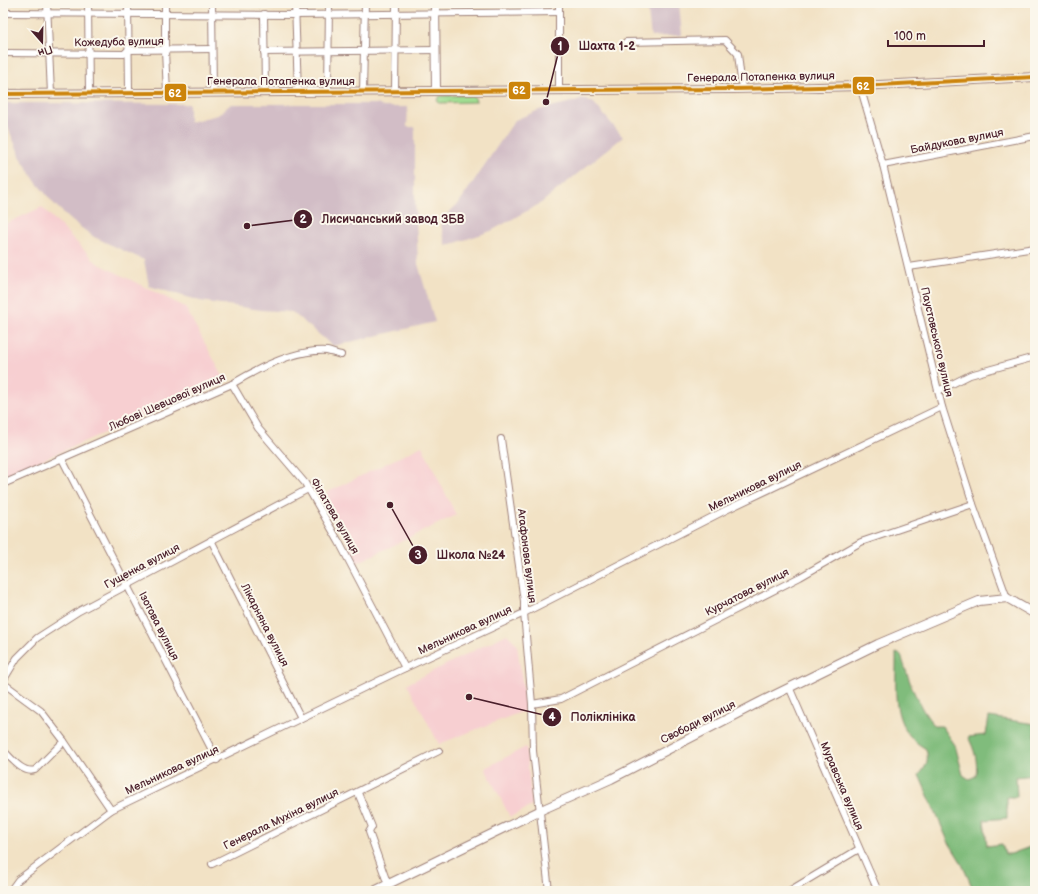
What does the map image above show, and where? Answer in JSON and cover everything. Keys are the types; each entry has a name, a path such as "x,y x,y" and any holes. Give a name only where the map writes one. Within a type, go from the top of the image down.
{"main road":[{"path":"435,3 436,91"},
{"name":"Генерала Потапенка вулиця","path":"3,94 560,91 860,86 1035,77"},
{"path":"1008,598 1035,614"},
{"name":"Свободи вулиця","path":"374,891 539,811 611,779 760,702 790,689 878,644 979,601 1008,598"}],"street":[{"path":"47,3 51,94"},
{"path":"88,3 90,52 89,93"},
{"path":"128,3 129,93"},
{"path":"165,3 166,14 164,51 167,93"},
{"path":"212,3 213,93"},
{"path":"295,3 298,92"},
{"path":"328,92 329,3"},
{"path":"363,92 365,3"},
{"path":"395,92 396,3"},
{"path":"558,3 560,91"},
{"path":"3,13 296,15 558,12"},
{"path":"264,14 265,92"},
{"path":"626,42 725,40 738,54 742,88"},
{"name":"Кожедуба вулиця","path":"3,53 90,52 124,54 128,50 212,50"},
{"path":"264,52 296,50 328,52 436,50"},
{"name":"Паустовського вулиця","path":"860,86 883,165 909,266 942,407 973,504 1008,598"},
{"name":"Байдукова вулиця","path":"883,165 1035,136"},
{"path":"909,266 1035,248"},
{"name":"Любові Шевцової вулиця","path":"3,484 232,384 257,370 300,354 327,351 341,355"},
{"path":"938,391 970,375 1035,357"},
{"name":"Філатова вулиця","path":"232,384 258,428 308,489 339,542 406,668"},
{"name":"Мельникова вулиця","path":"10,891 18,880 111,810 301,718 524,613 726,510 942,407"},
{"name":"Агафонова вулиця","path":"501,439 524,602 532,704 533,751 549,891"},
{"name":"Ізотова вулиця","path":"62,459 217,760"},
{"name":"Гущенка вулиця","path":"3,682 17,658 38,638 79,611 308,489"},
{"name":"Курчатова вулиця","path":"532,704 561,699 800,576 861,542 973,504"},
{"name":"Лікарняна вулиця","path":"211,540 301,718"},
{"path":"3,682 41,711 64,741 111,810"},
{"name":"Муравська вулиця","path":"790,689 878,891"},
{"path":"3,750 25,770 30,772 35,770 64,741"},
{"name":"Генерала Мухіна вулиця","path":"212,864 358,793 439,751"},
{"path":"358,793 372,827 369,832 388,885"},
{"path":"789,891 859,849"}],"shaded area":[{"path":"647,3 679,3 682,35 651,37"},
{"path":"584,99 593,102 623,137 541,203 491,231 446,246 441,225 447,214 459,203 515,120 539,110"},
{"path":"4,103 189,104 189,122 218,115 231,104 377,104 383,107 408,107 407,127 415,127 415,196 418,264 435,322 333,346 292,312 261,310 200,301 149,286 144,260 94,237 72,221 54,204 36,182 21,158 9,130 3,114"},
{"path":"42,207 97,263 185,307 225,380 3,477 3,225"},
{"path":"422,446 456,515 357,563 324,494"},
{"path":"507,634 517,644 526,710 439,744 407,684"},
{"path":"526,747 532,806 510,817 485,768"}],"green space":[{"path":"472,95 476,102 439,103 437,100 440,96"},
{"path":"896,653 901,655 918,702 935,726 942,726 955,745 963,775 969,779 976,776 977,766 974,751 968,737 986,735 989,717 1035,724 1035,775 1016,777 1017,797 1007,797 1007,818 984,820 987,846 1002,844 1005,854 1011,854 1035,845 1035,887 1031,891 974,891 961,862 948,841 919,775 927,763 926,749 914,740 905,730 900,719 896,694"}],"transit line":[{"name":"62","path":"3,94 733,89 860,86 1035,77"}],"place":[{"name":"Шахта 1-2","path":"546,102"},
{"name":"Лисичанський завод ЗБВ","path":"247,226"},
{"name":"Школа №24","path":"390,505"},
{"name":"Поліклініка","path":"469,697"}]}
